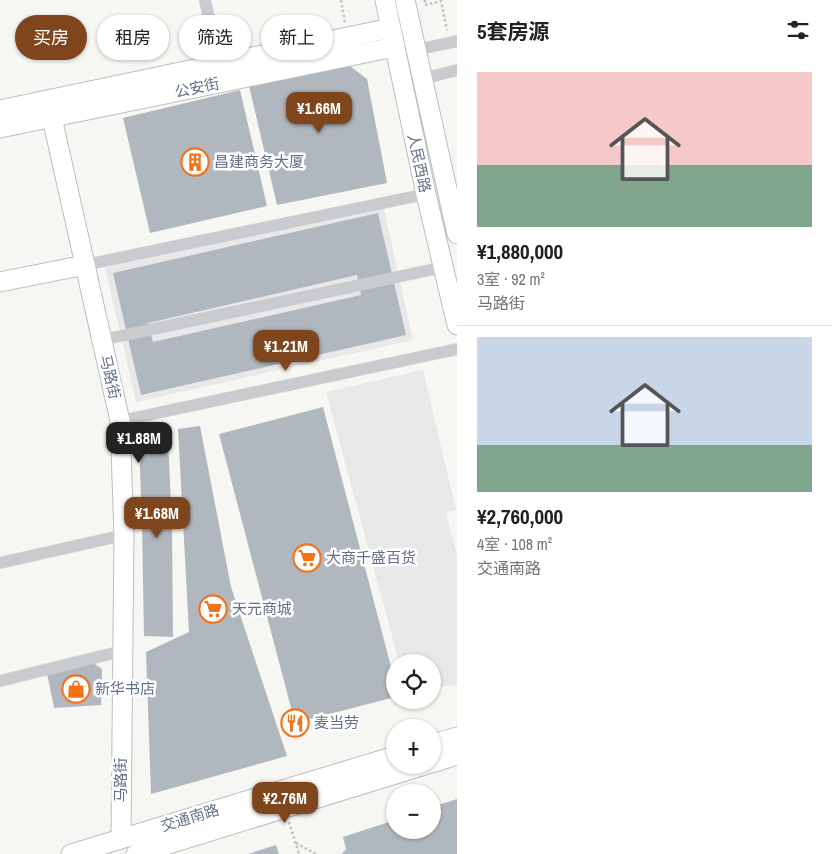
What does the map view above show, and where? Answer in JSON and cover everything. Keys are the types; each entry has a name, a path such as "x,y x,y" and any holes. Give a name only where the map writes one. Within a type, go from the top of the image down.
{"street":[{"path":"206,0 219,64"},
{"name":"人民西路","path":"385,0 426,194 457,324"},
{"name":"人民西路","path":"405,0 457,234"},
{"path":"0,110 50,109 219,64 391,28"},
{"path":"416,50 453,42"},
{"name":"公安街","path":"0,128 50,109 394,47"},
{"path":"422,79 457,70"},
{"name":"马路街","path":"50,109 120,421 124,535 121,838"},
{"path":"0,282 426,194"},
{"path":"102,340 444,267"},
{"path":"120,421 457,349"},
{"path":"0,563 124,535"},
{"path":"0,681 122,651"},
{"path":"441,741 457,737"},
{"path":"441,760 457,755"},
{"name":"交通南路","path":"71,854 386,759"},
{"name":"交通南路","path":"136,854 395,774"}],"path":[{"path":"341,0 342,7"},
{"path":"424,0 426,5 441,1 453,42"},
{"path":"284,807 299,854"},
{"path":"296,843 316,854"}],"shaded area":[{"path":"384,209 413,340 136,402 105,267"},
{"path":"423,370 456,510 446,513 457,555 457,684 441,687 441,654 397,654 326,392"}],"building":[{"path":"339,65 350,66 367,79 387,183 277,205 249,86"},
{"name":"昌建商务大厦","path":"240,90 267,206 150,233 123,118"},
{"path":"378,213 406,335 141,395 113,273","holes":["357,275 361,295 153,342 148,323"]},
{"name":"大商千盛百货","path":"323,407 388,654 386,654 386,699 295,723 219,434"},
{"name":"天元商城","path":"200,426 231,587 287,756 151,794 146,652 189,632 178,429"},
{"path":"168,440 172,524 173,637 144,636 139,442"},
{"name":"新华书店","path":"92,662 102,669 101,705 54,708 47,673"},
{"path":"457,799 457,854 342,854 346,849 343,837 386,823 386,839 441,839 441,804"},
{"path":"276,845 279,854 248,854"}],"place":[{"name":"昌建商务大厦","path":"195,162"},
{"name":"大商千盛百货","path":"307,558"},
{"name":"天元商城","path":"213,609"},
{"name":"新华书店","path":"76,689"},
{"name":"麦当劳","path":"295,723"}]}
